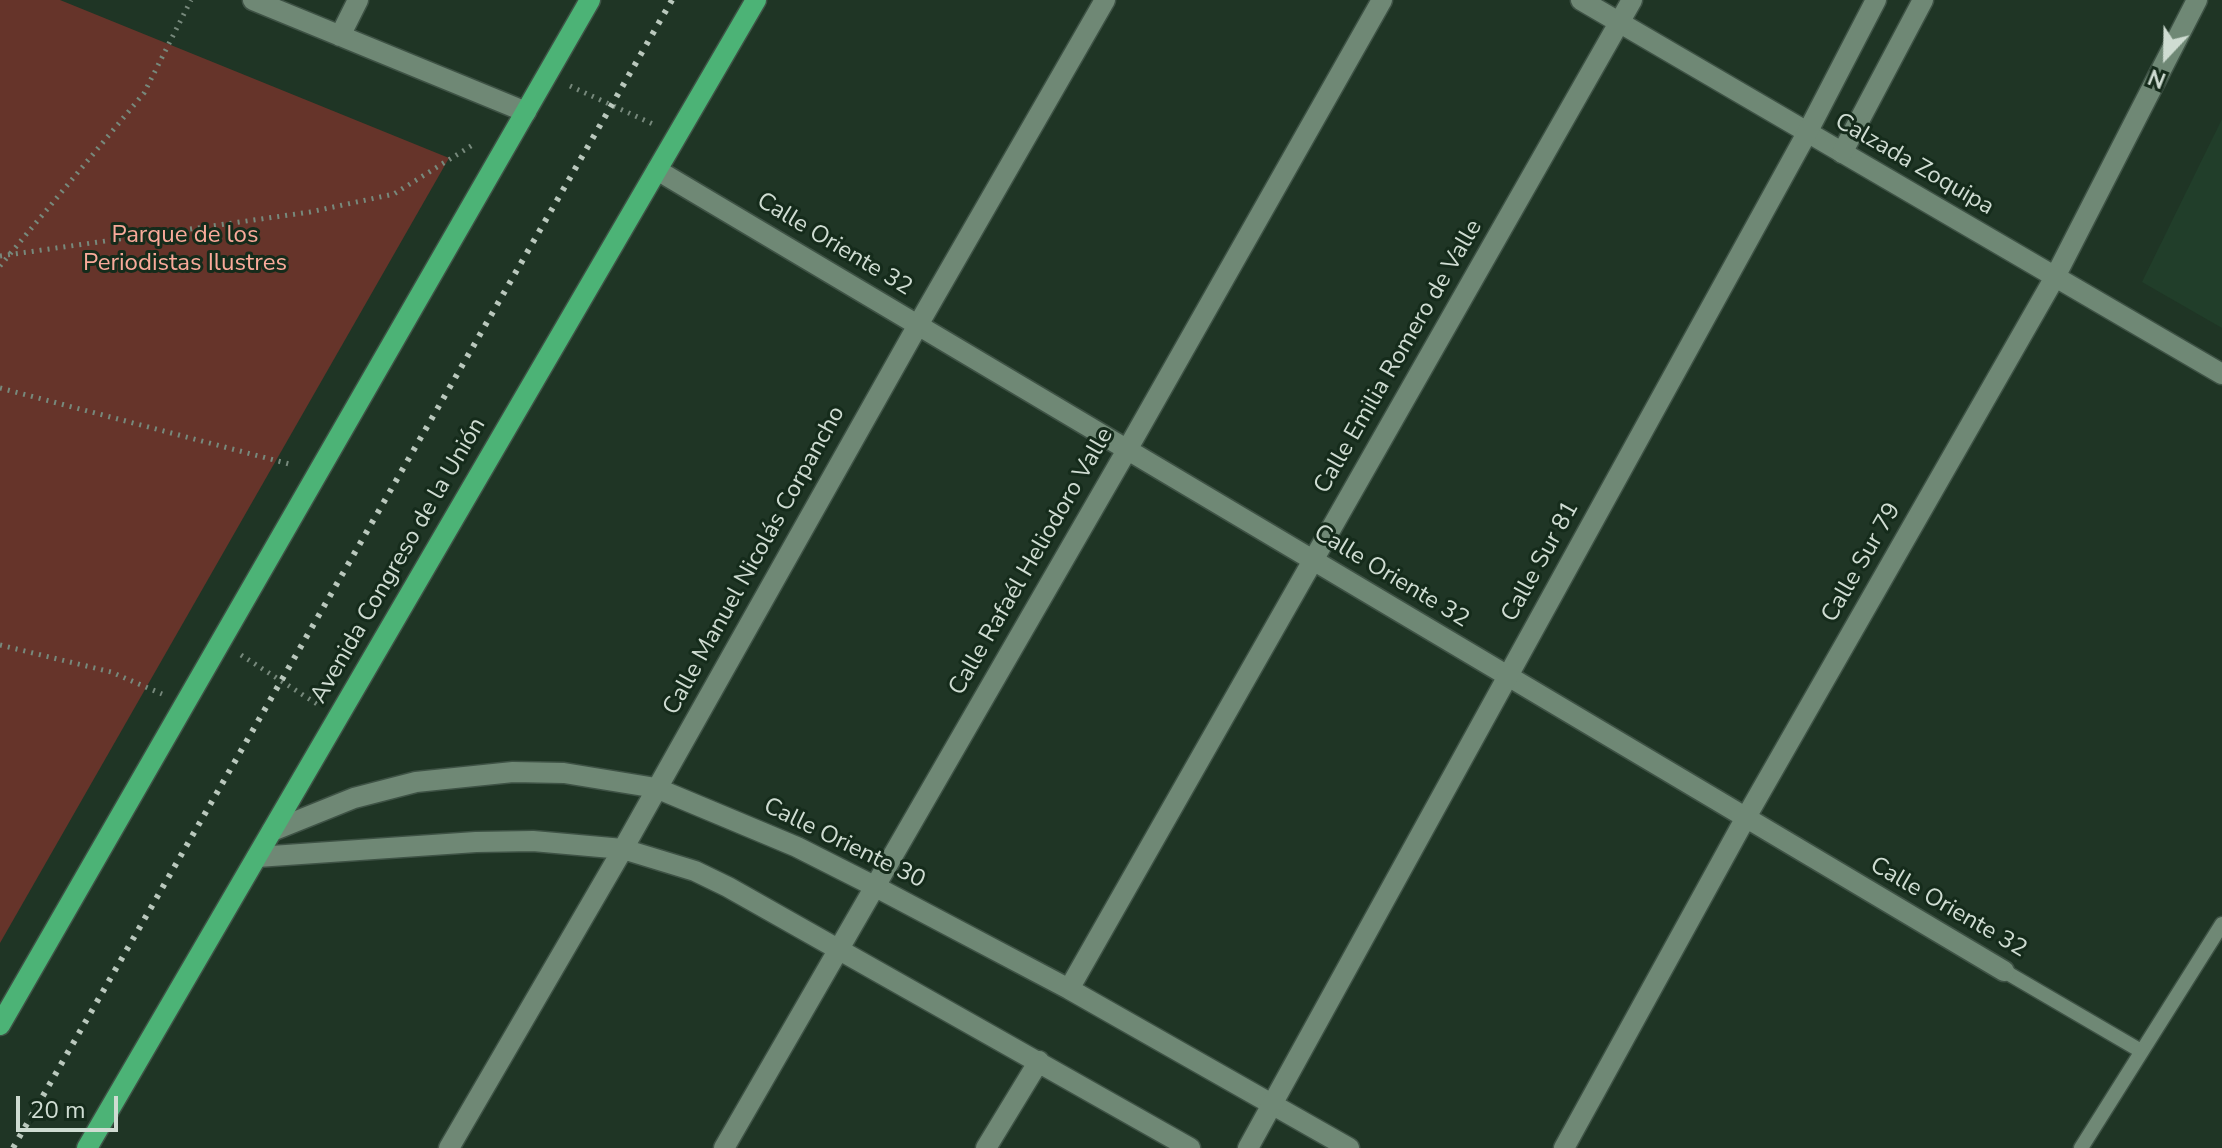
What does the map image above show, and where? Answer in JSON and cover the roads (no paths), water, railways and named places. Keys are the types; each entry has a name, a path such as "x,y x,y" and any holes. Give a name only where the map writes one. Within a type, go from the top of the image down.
{"main road":[{"path":"0,1025 590,0"},
{"name":"Avenida Congreso de la Unión","path":"87,1148 756,0"}],"street":[{"path":"253,0 526,112"},
{"path":"340,36 358,0"},
{"name":"Calle Manuel Nicolás Corpancho","path":"449,1148 623,849 1105,0"},
{"name":"Calle Rafaél Heliodoro Valle","path":"724,1148 1127,450 1382,0"},
{"name":"Calzada Zoquipa","path":"1581,0 2222,374"},
{"name":"Calle Emilia Romero de Valle","path":"1069,989 1632,0"},
{"name":"Calle Sur 81","path":"1248,1148 1807,133 1876,0"},
{"path":"1842,153 1923,0"},
{"name":"Calle Sur 79","path":"1564,1148 1745,819 2055,277 2197,0"},
{"name":"Calle Oriente 32","path":"657,170 2004,971"},
{"name":"Calle Oriente 30","path":"272,831 354,798 430,780 513,772 564,773 656,788 784,841 874,886 1069,989 1349,1148"},
{"path":"257,857 533,841 623,849 695,871 838,948 1190,1148"},
{"path":"986,1148 1039,1061"}],"lane":[{"path":"2081,1148 2222,924"},
{"name":"Calle Oriente 32","path":"2004,971 2141,1051"}],"railway":[{"path":"13,1148 672,0"}],"park label":[{"name":"Parque de los Periodistas Ilustres","path":"185,250"}]}
